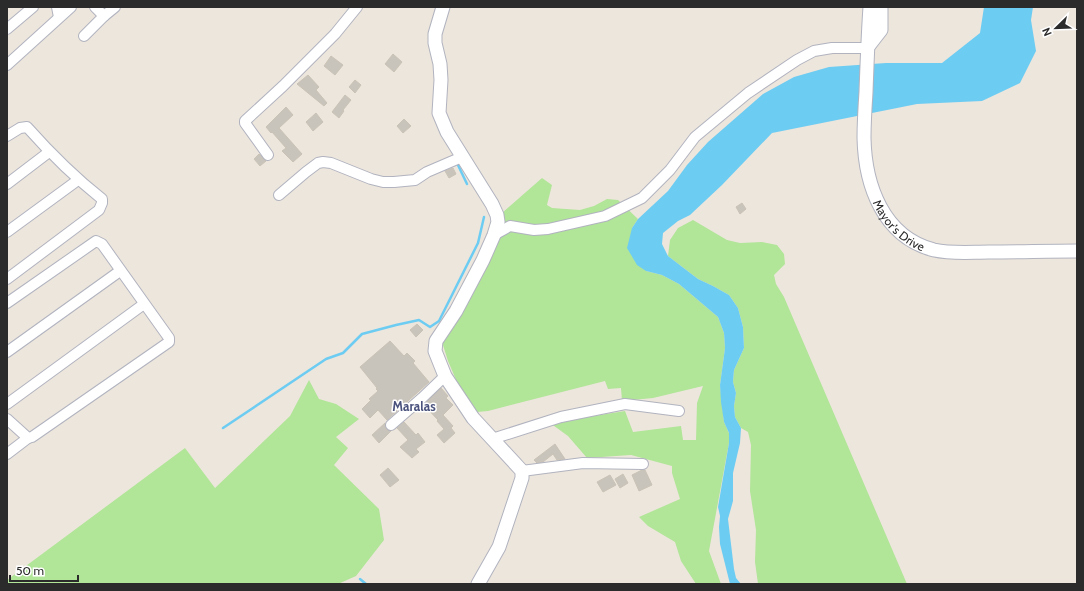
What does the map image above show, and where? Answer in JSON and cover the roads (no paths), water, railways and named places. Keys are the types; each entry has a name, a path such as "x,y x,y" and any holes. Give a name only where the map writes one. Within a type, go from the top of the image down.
{"street":[{"path":"7,29 34,7"},
{"path":"7,65 58,12 71,7"},
{"path":"96,7 104,16"},
{"path":"84,36 115,7"},
{"path":"268,155 244,121 283,86 335,34 357,7"},
{"path":"443,7 435,34 435,43 442,80 439,113 447,132 492,204 497,215 498,222 483,260 456,311 436,341 435,351 445,376 473,418 522,471 522,478 499,546 478,584"},
{"name":"Mayor's Drive","path":"870,7 864,137 870,178 876,198 880,208 894,226 915,243 936,250 960,252 1077,251"},
{"path":"494,235 510,226 534,230 548,229 605,216 642,198 670,170 695,137 748,93 797,60 814,51 832,48 867,52 880,30 881,7"},
{"path":"7,136 20,128 27,127 49,152 78,180 102,199 99,210 7,279"},
{"path":"7,184 49,152"},
{"path":"279,195 318,163 331,163 371,179 383,182 394,182 415,180 427,172 462,157"},
{"path":"7,232 78,180"},
{"path":"7,303 96,241 102,244 169,338 169,342 32,437 28,438 7,454"},
{"path":"7,352 120,271"},
{"path":"7,404 144,304"},
{"path":"391,425 445,376"},
{"path":"492,439 561,417 624,404 679,411"},
{"path":"7,419 28,438"},
{"path":"522,471 583,463 643,464"}],"water":[{"path":"984,7 1033,7 1031,20 1036,51 1020,83 982,101 917,104 772,133 722,185 690,215 678,221 663,233 662,244 668,256 698,279 729,295 738,308 743,327 744,348 734,370 733,382 736,393 734,406 735,417 741,428 740,443 733,473 733,501 728,519 734,569 736,578 741,584 730,584 720,544 720,516 718,507 729,443 729,433 724,422 720,385 725,348 724,333 718,317 679,284 662,275 646,271 637,265 627,248 632,228 638,219 668,191 687,165 708,142 763,94 794,77 829,67 886,63 942,63 980,33"}],"waterway":[{"path":"457,163 467,184"},
{"path":"223,428 326,359 343,353 362,334 419,320 430,327 439,321 478,243 484,217"},
{"path":"360,579 366,584"}],"district":[{"name":"Maralas","path":"414,406"}]}
